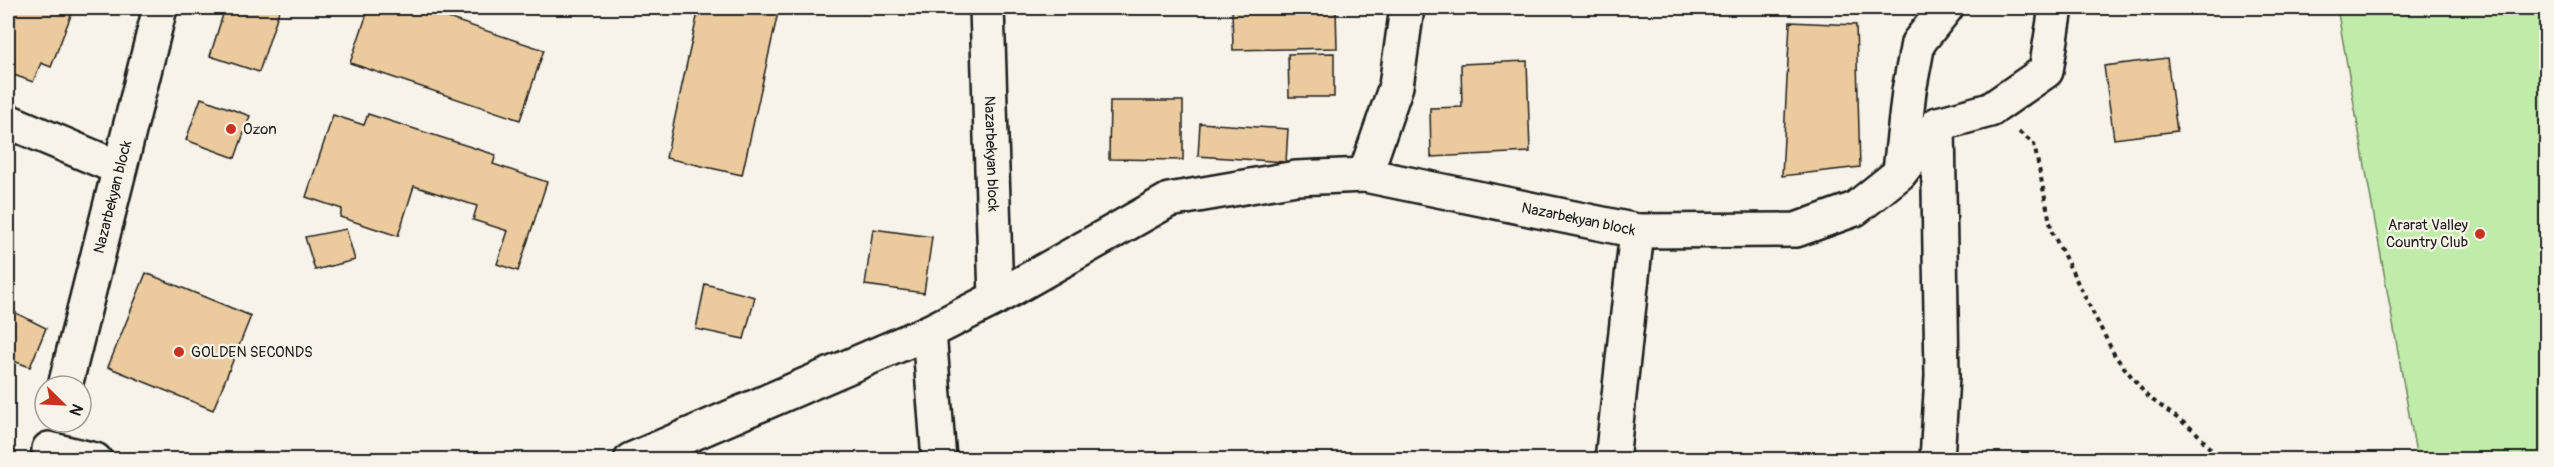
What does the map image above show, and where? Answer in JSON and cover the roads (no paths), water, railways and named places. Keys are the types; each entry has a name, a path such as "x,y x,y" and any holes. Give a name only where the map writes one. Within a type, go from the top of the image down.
{"street":[{"name":"Nazarbekyan block","path":"68,374 159,8"},
{"name":"Nazarbekyan block","path":"987,8 996,298"},
{"path":"1365,175 1396,86 1407,8"},
{"path":"1900,173 1909,91 1918,43 1946,8"},
{"path":"1637,231 1796,230 1855,210 1900,173 1938,124 1990,110 2046,71 2056,8"},
{"path":"8,121 119,168"},
{"path":"1937,459 1942,376 1938,124"},
{"name":"Nazarbekyan block","path":"631,459 929,332 996,298 1169,200 1296,178 1365,175 1637,231 1612,459"},
{"path":"929,332 939,459"},
{"path":"50,444 95,459"}],"place":[{"name":"Ozon","path":"231,129"},
{"name":"Ararat Valley Country Club","path":"2480,234"},
{"name":"GOLDEN SECONDS","path":"179,352"}]}
